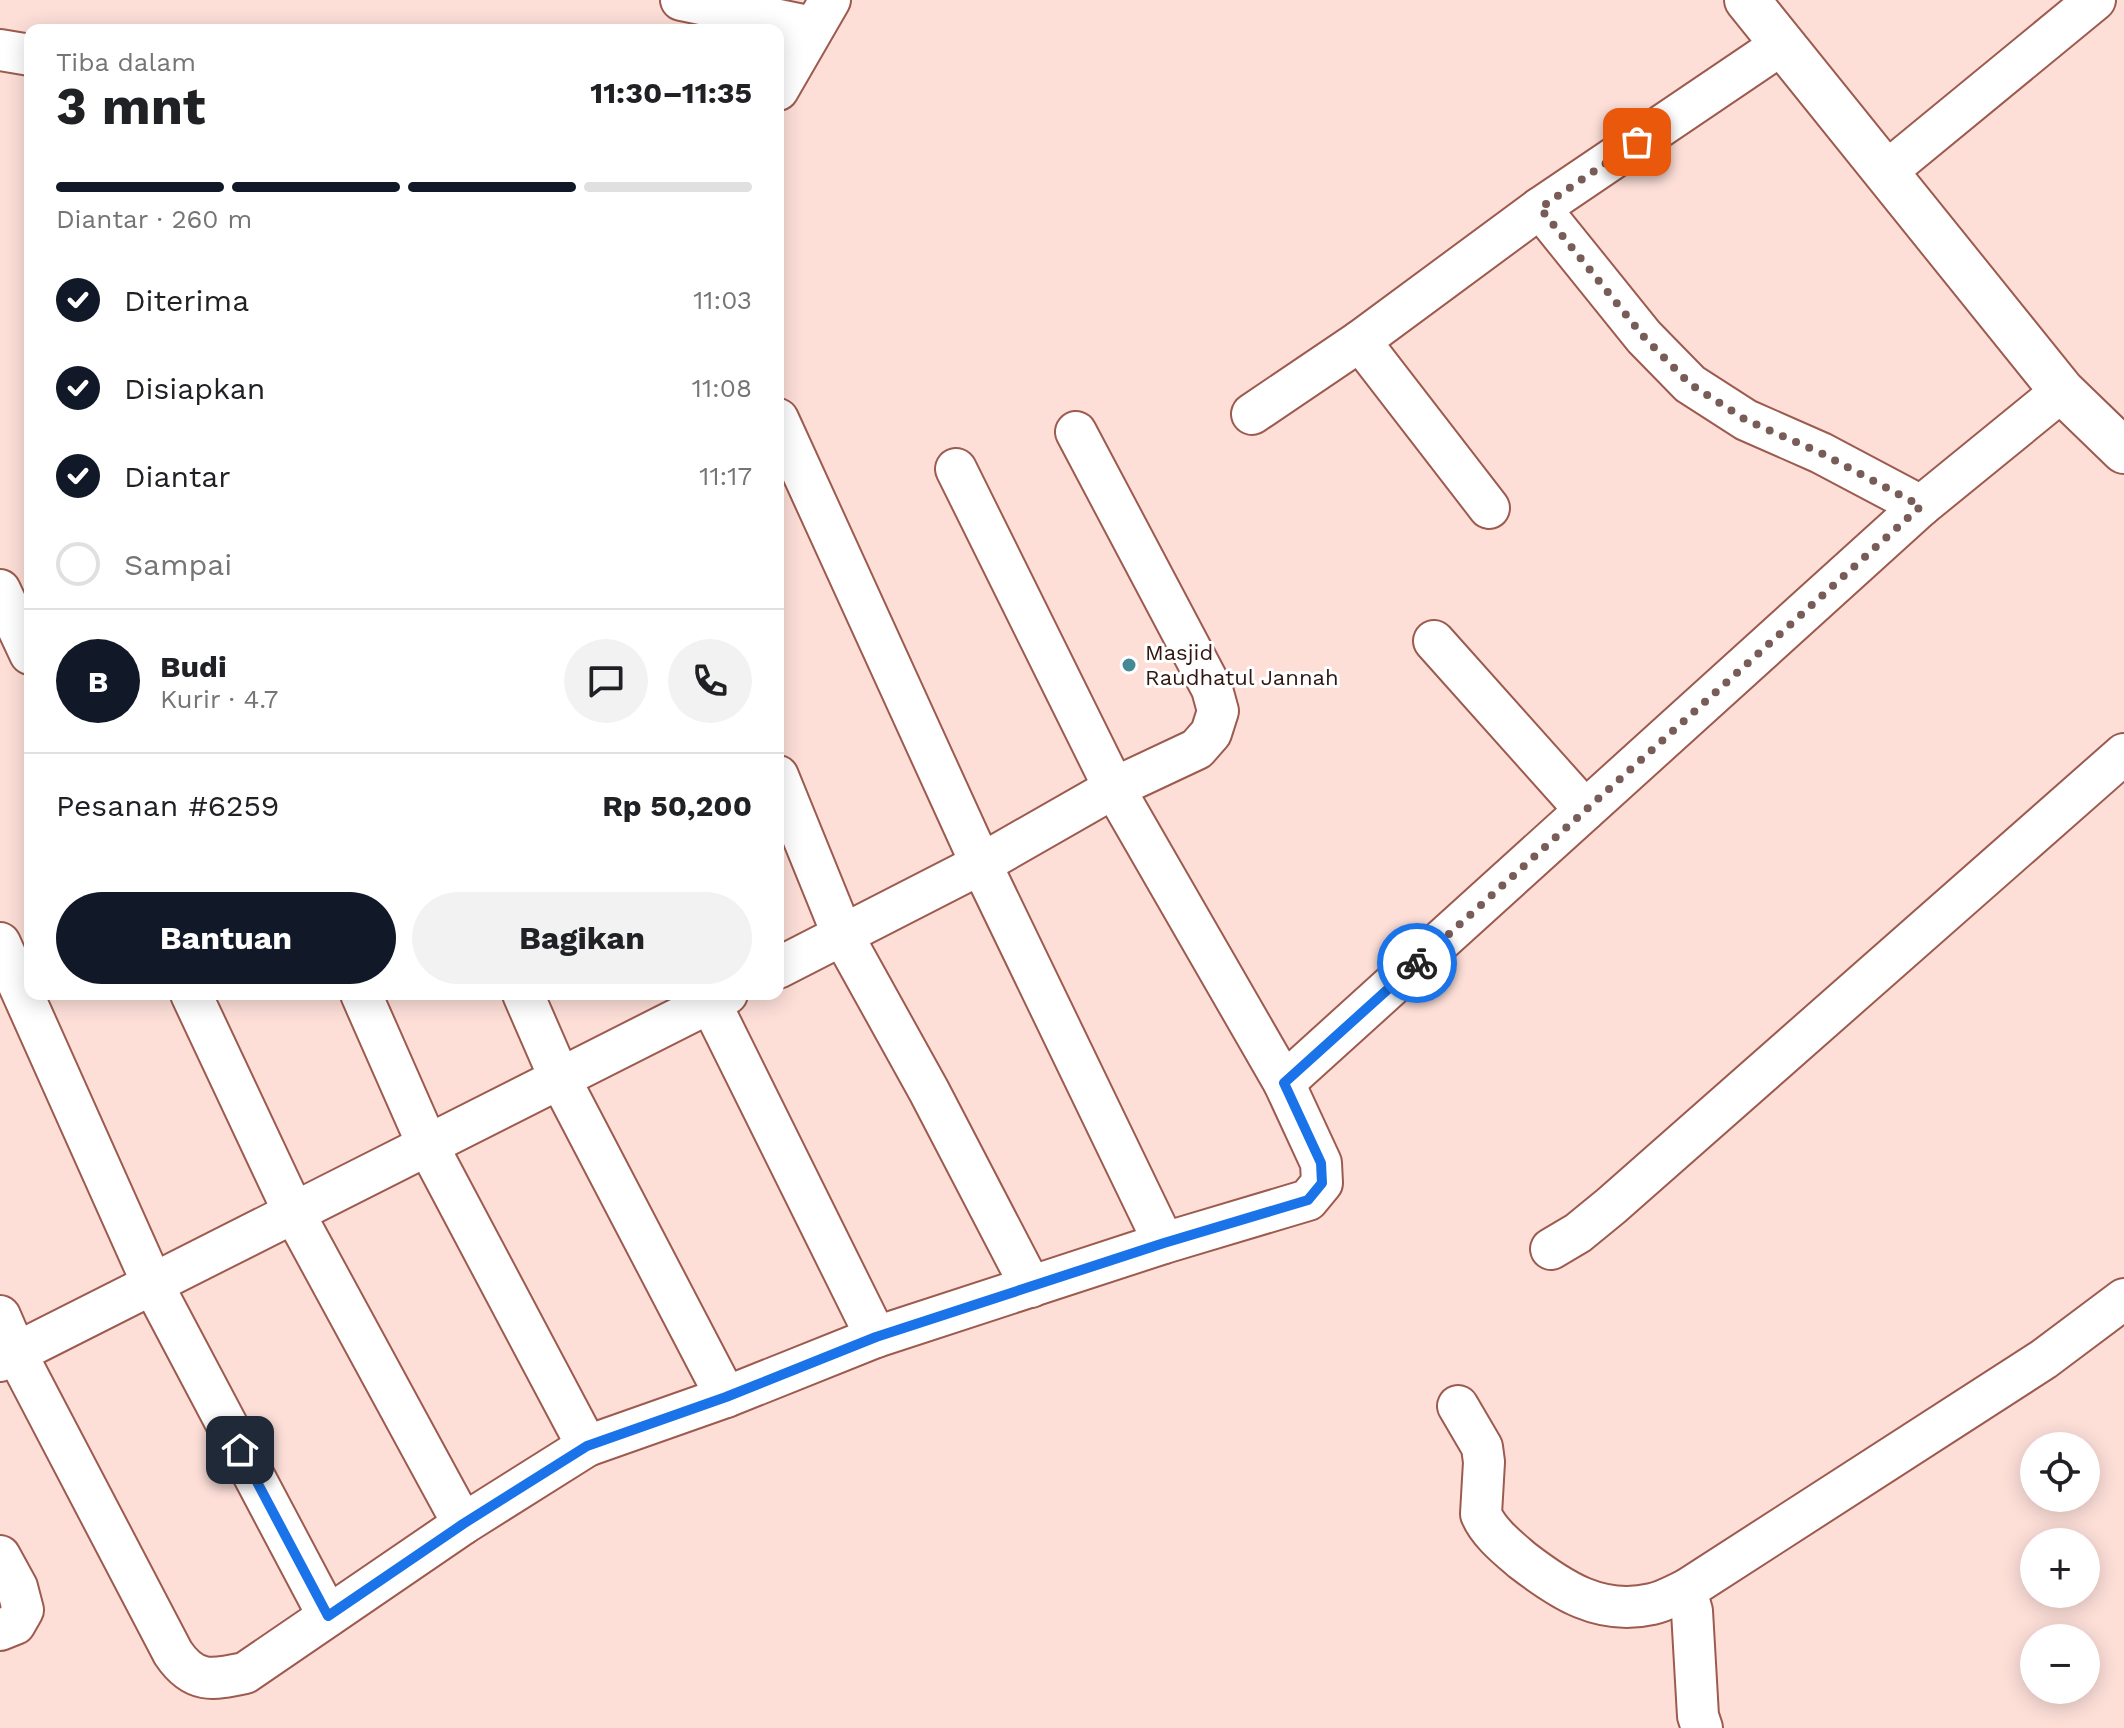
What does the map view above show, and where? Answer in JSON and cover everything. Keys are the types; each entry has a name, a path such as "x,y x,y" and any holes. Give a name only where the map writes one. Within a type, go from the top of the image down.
{"street":[{"path":"681,0 821,13 784,79"},
{"path":"1747,0 2062,391 2124,451"},
{"path":"1887,171 2095,0"},
{"path":"1252,414 1360,341 1540,208 1781,45"},
{"path":"0,50 24,54"},
{"path":"1540,208 1644,337 1690,384 1746,420 1821,453 1921,506"},
{"path":"1360,341 1489,508"},
{"path":"1284,1083 1921,506 2062,391"},
{"path":"784,432 981,864 1164,1243"},
{"path":"784,965 981,864 1114,788 1197,749 1211,733 1218,711 1212,689 1076,432"},
{"path":"0,1316 8,1357 181,1665 204,1678 218,1679 245,1673 463,1524 587,1446 726,1397 876,1337 1164,1243 1308,1200 1322,1183 1321,1163 1284,1083 1114,788 956,469"},
{"path":"0,583 24,579"},
{"path":"0,590 24,641"},
{"path":"1434,641 1585,810"},
{"path":"1551,1249 1578,1233 1611,1206 2124,754"},
{"path":"784,791 843,936 929,1091 1031,1287"},
{"path":"0,943 24,997"},
{"path":"26,1000 153,1285 328,1616"},
{"path":"194,1000 294,1213 463,1524"},
{"path":"364,1000 428,1146 587,1446"},
{"path":"526,1000 560,1079 726,1397"},
{"path":"8,1357 560,1079 708,1000"},
{"path":"715,1000 876,1337"},
{"path":"1458,1406 1482,1447 1484,1475 1481,1505 1484,1521 1522,1560 1574,1596 1588,1602 1615,1607 1653,1604 1686,1590 2044,1359 2124,1299"},
{"path":"0,1556 17,1587 23,1610 15,1624 0,1630"},
{"path":"1686,1590 1692,1611 1698,1716 1702,1728"}],"way so far":[{"path":"1417,963 1921,506 1821,453 1746,420 1690,384 1644,337 1540,208 1637,142"}],"place":[{"name":"Masjid Raudhatul Jannah","path":"1129,665"}],"route":[{"path":"240,1450 328,1616 463,1524 587,1446 726,1397 876,1337 1164,1243 1308,1200 1322,1183 1321,1163 1284,1083 1417,963"}]}
